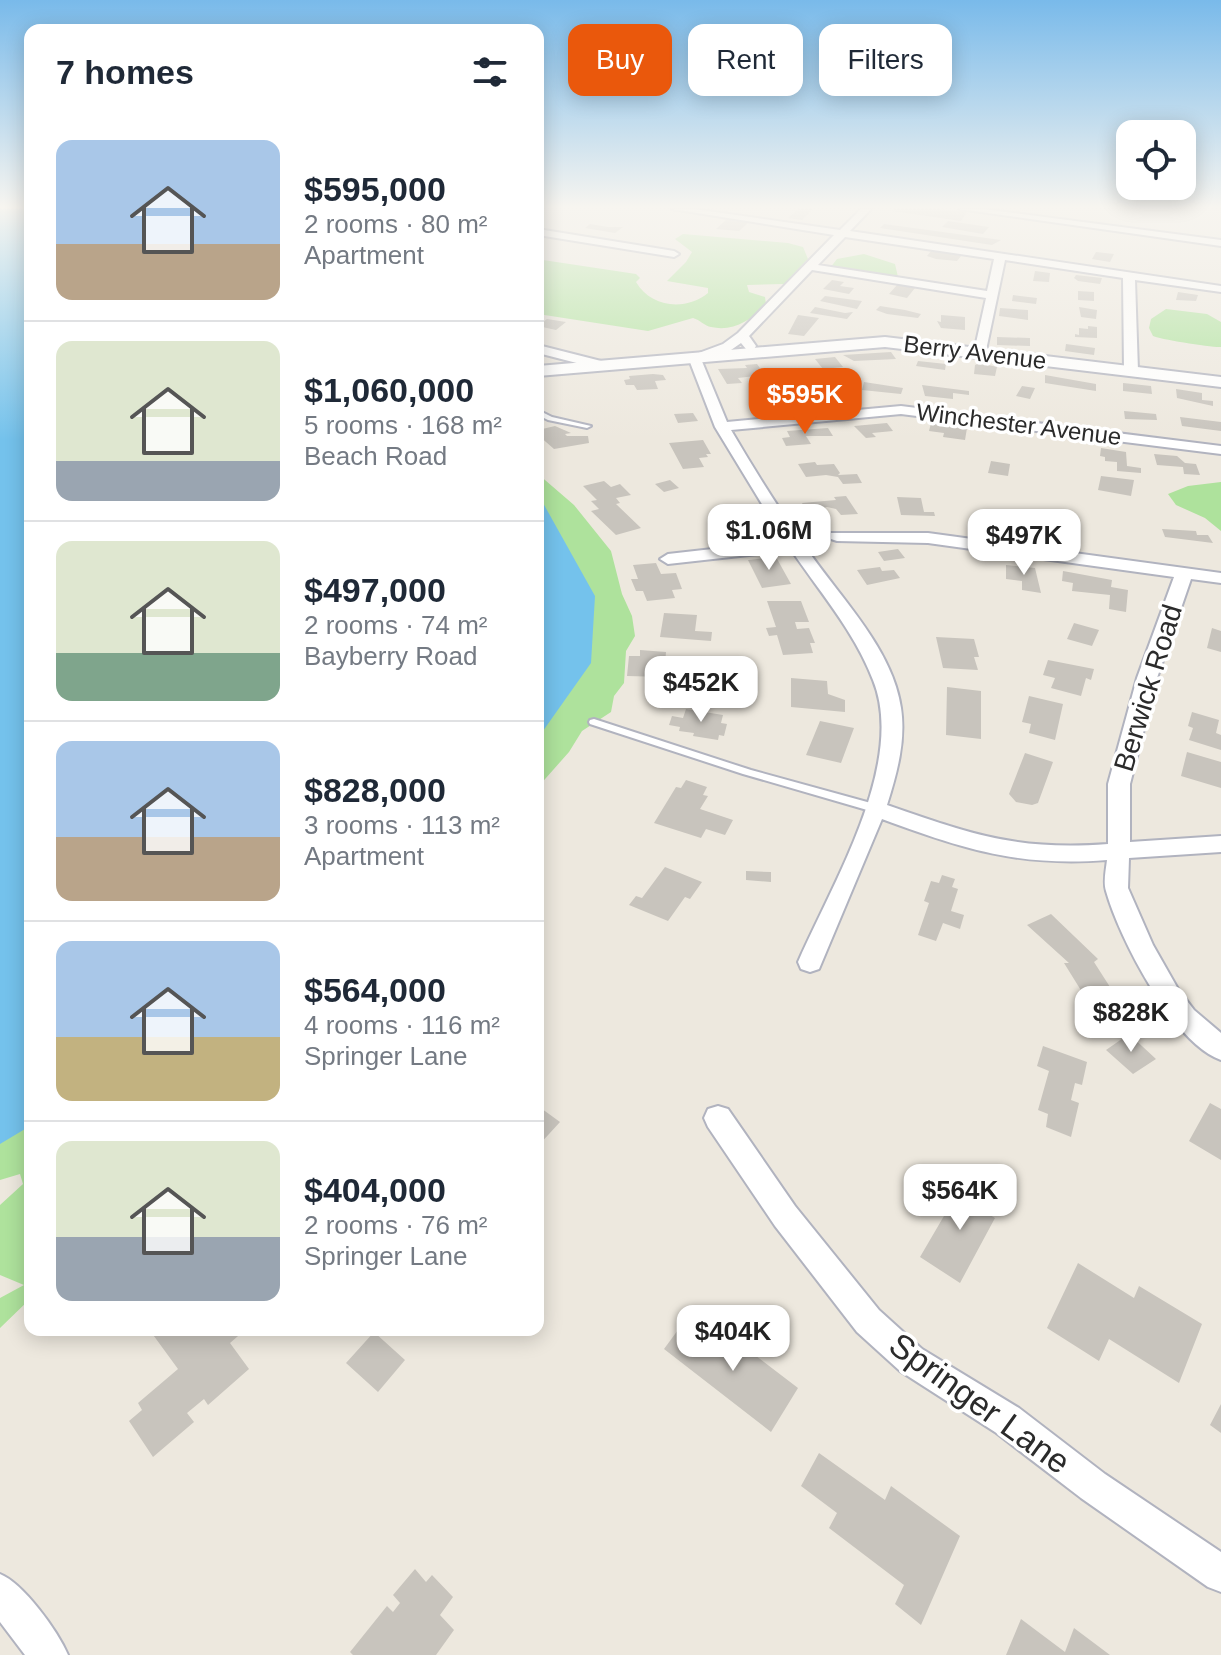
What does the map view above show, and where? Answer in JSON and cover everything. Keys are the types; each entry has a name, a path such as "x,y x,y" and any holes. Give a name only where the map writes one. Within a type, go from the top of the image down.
{"street":[{"path":"792,286 727,347 694,357 722,427 792,539 843,611 887,686 893,703 894,730 874,808 810,962"},
{"path":"935,286 991,295"},
{"path":"980,352 993,286"},
{"path":"1129,286 1131,371"},
{"path":"742,336 754,351"},
{"name":"Berry Avenue","path":"544,370 885,342 1221,382"},
{"path":"544,351 600,365"},
{"name":"Winchester Avenue","path":"722,427 901,410 1221,450"},
{"path":"837,536 928,538 1221,578"},
{"path":"668,559 758,549 792,539"},
{"name":"Berwick Road","path":"1184,574 1147,678 1119,784 1120,851 1116,888 1142,947 1169,996 1185,1017 1221,1049"},
{"path":"874,808 965,839 1015,852 1055,854 1221,844"},
{"name":"Springer Lane","path":"718,1118 825,1269 868,1321 911,1360 1007,1420 1093,1486 1221,1574"},
{"path":"0,1592 49,1655"}],"lane":[{"path":"544,416 587,426"},
{"path":"594,722 747,772 874,808"}],"green space":[{"path":"544,286 639,286 650,297 669,304 690,303 708,293 708,288 698,286 747,286 749,292 765,297 766,304 748,320 727,328 709,326 693,318 648,331 544,315"},
{"path":"1166,309 1207,314 1221,322 1221,347 1153,336 1149,328 1151,319"},
{"path":"544,479 574,505 611,551 622,594 632,616 635,636 626,651 624,683 614,696 611,712 582,731 569,752 544,780"},
{"path":"1221,482 1221,531 1205,518 1176,505 1168,494 1188,486"},
{"path":"24,969 24,1285 0,1275 0,1205 23,1184 20,1174 0,1180 0,980"},
{"path":"24,1285 24,1305 0,1328 0,1298"}],"water":[{"path":"0,286 24,286 24,1130 0,1144"},
{"path":"544,505 595,596 591,663 544,730"}],"building":[{"path":"826,286 854,288 849,294 823,289"},
{"path":"896,286 915,288 907,298 889,294"},
{"path":"1078,291 1094,292 1094,301 1078,300"},
{"path":"1178,292 1198,295 1196,301 1176,300"},
{"path":"1013,295 1037,298 1036,304 1012,301"},
{"path":"825,296 862,301 857,309 820,301"},
{"path":"880,306 921,314 918,318 887,314 876,310"},
{"path":"815,307 853,312 847,319 810,313"},
{"path":"1079,307 1097,310 1096,319 1081,317"},
{"path":"1000,308 1028,310 1028,320 999,316"},
{"path":"798,315 819,318 804,336 788,334"},
{"path":"941,315 965,317 965,330 941,328 937,321 941,322"},
{"path":"547,319 566,322 556,330 544,327"},
{"path":"1088,326 1097,327 1097,338 1075,337 1075,334 1079,335 1079,328 1088,329"},
{"path":"997,337 1030,338 1030,346 997,345"},
{"path":"1066,344 1095,348 1094,355 1065,351"},
{"path":"891,352 896,359 854,361 843,355"},
{"path":"835,357 843,367 823,369 815,359"},
{"path":"918,361 946,364 945,370 916,366"},
{"path":"980,363 997,367 995,376 974,374 975,365"},
{"path":"757,364 765,375 738,378 742,383 727,384 718,369 747,368 745,365"},
{"path":"796,370 799,375 804,375 801,371 817,370 822,376 784,379 779,372"},
{"path":"663,375 666,380 655,381 658,389 637,390 634,385 626,385 624,380 630,379 629,376"},
{"path":"1045,375 1096,384 1096,391 1045,383"},
{"path":"864,382 903,388 901,394 862,390"},
{"path":"1123,383 1151,386 1152,394 1123,391"},
{"path":"922,385 969,391 969,395 953,393 953,399 925,396"},
{"path":"1022,386 1035,388 1030,399 1016,396"},
{"path":"1176,389 1202,393 1202,400 1213,401 1213,406 1177,398"},
{"path":"1124,411 1156,414 1157,420 1125,419"},
{"path":"693,413 698,421 678,423 674,414"},
{"path":"1180,417 1221,422 1221,431 1182,426"},
{"path":"887,423 893,431 872,433 876,437 866,438 854,426"},
{"path":"931,423 967,428 965,440 943,437 944,433 929,431"},
{"path":"555,426 571,433 565,434 567,436 588,436 589,443 554,449 544,440 544,429"},
{"path":"828,428 833,436 806,436 811,444 786,446 782,438 790,437 787,431"},
{"path":"703,440 711,454 699,458 704,467 683,469 669,443"},
{"path":"1101,448 1126,452 1127,466 1141,468 1141,473 1117,471 1117,462 1105,461 1105,457 1100,456"},
{"path":"1154,454 1177,456 1185,463 1196,464 1200,475 1184,474 1183,467 1157,465"},
{"path":"991,461 1010,464 1008,476 988,473"},
{"path":"815,462 817,465 834,464 840,473 838,475 857,474 862,483 843,484 838,477 826,475 806,477 798,464"},
{"path":"1101,476 1134,480 1131,496 1098,490"},
{"path":"670,480 679,488 664,492 655,484"},
{"path":"604,481 611,487 620,484 631,495 616,498 620,503 616,504 641,528 616,535 591,511 599,509 591,501 597,500 583,486"},
{"path":"846,496 858,514 841,515 836,509 827,507 807,512 802,503 836,500 834,497"},
{"path":"897,497 921,498 924,512 934,512 935,516 901,515"},
{"path":"1034,514 1067,520 1066,529 1041,525 1041,522 1033,520"},
{"path":"1162,529 1196,531 1197,535 1208,535 1213,543 1165,537"},
{"path":"898,549 905,558 884,561 878,552"},
{"path":"776,557 791,584 762,588 748,560"},
{"path":"656,563 661,574 676,573 682,589 672,590 675,598 647,601 643,591 636,591 631,579 638,579 633,565"},
{"path":"1006,565 1035,568 1041,593 1022,590 1022,581 1006,579"},
{"path":"880,567 882,571 894,570 900,578 867,585 857,570"},
{"path":"1063,571 1112,580 1111,587 1128,590 1126,612 1109,609 1110,595 1072,591 1073,583 1062,581"},
{"path":"767,601 801,601 809,622 795,622 797,629 809,628 815,643 810,643 813,653 783,655 777,635 769,636 766,628 776,627"},
{"path":"664,613 697,615 695,631 712,632 711,641 660,637"},
{"path":"1074,623 1099,630 1092,646 1067,639"},
{"path":"1212,628 1221,631 1221,652 1207,648"},
{"path":"936,637 974,639 979,657 974,657 978,670 943,668"},
{"path":"640,650 666,652 664,677 627,676 629,656 640,656"},
{"path":"1048,660 1094,669 1091,680 1086,678 1081,696 1051,688 1055,678 1043,675"},
{"path":"791,678 827,681 828,694 845,700 845,712 791,707"},
{"path":"947,687 981,691 981,739 946,735"},
{"path":"1029,696 1063,704 1055,740 1029,733 1031,724 1022,722"},
{"path":"686,709 723,715 721,723 727,724 724,736 719,735 718,740 693,736 694,733 679,731 680,727 669,725 672,716 683,718"},
{"path":"1192,712 1219,720 1216,733 1221,735 1221,750 1189,740 1193,728 1188,726"},
{"path":"820,721 854,728 841,763 806,755"},
{"path":"1187,752 1221,762 1221,788 1181,776"},
{"path":"1025,753 1053,762 1038,803 1032,805 1016,802 1009,794"},
{"path":"686,780 707,787 703,795 708,796 700,809 733,820 725,835 706,829 701,838 654,823 676,787 681,788"},
{"path":"665,867 702,882 690,899 685,897 668,921 629,905 636,896 642,898"},
{"path":"746,871 771,872 771,882 746,880"},
{"path":"942,875 955,879 952,887 958,889 951,911 964,915 960,929 943,923 936,941 918,935 929,903 924,901 931,881 939,883"},
{"path":"1051,914 1098,959 1094,962 1110,987 1082,992 1064,963 1069,963 1027,925"},
{"path":"1129,1034 1156,1059 1133,1074 1106,1050"},
{"path":"1043,1046 1087,1062 1082,1085 1075,1083 1071,1100 1079,1103 1071,1137 1046,1127 1048,1114 1038,1110 1049,1071 1037,1066"},
{"path":"1210,1103 1221,1109 1221,1160 1189,1141"},
{"path":"544,1110 560,1122 544,1139"},
{"path":"965,1180 994,1197 985,1212 995,1218 960,1283 920,1257"},
{"path":"1078,1263 1134,1298 1139,1286 1202,1324 1179,1383 1109,1339 1099,1361 1047,1328"},
{"path":"686,1319 708,1335 717,1323 733,1335 726,1347 737,1356 743,1346 798,1388 771,1432 664,1349"},
{"path":"154,1336 238,1336 230,1343 249,1369 208,1405 204,1399 187,1413 194,1422 153,1457 129,1421 142,1410 138,1403 178,1369"},
{"path":"370,1336 378,1336 405,1360 378,1392 346,1363"},
{"path":"1221,1404 1221,1433 1210,1425"},
{"path":"819,1453 885,1500 891,1486 960,1536 921,1625 895,1604 904,1585 829,1528 837,1513 801,1486"},
{"path":"415,1569 426,1582 432,1575 453,1597 440,1615 454,1630 436,1655 353,1655 350,1652 387,1606 393,1612 400,1603 393,1595"},
{"path":"1021,1619 1065,1652 1074,1628 1110,1655 1006,1655"}]}
